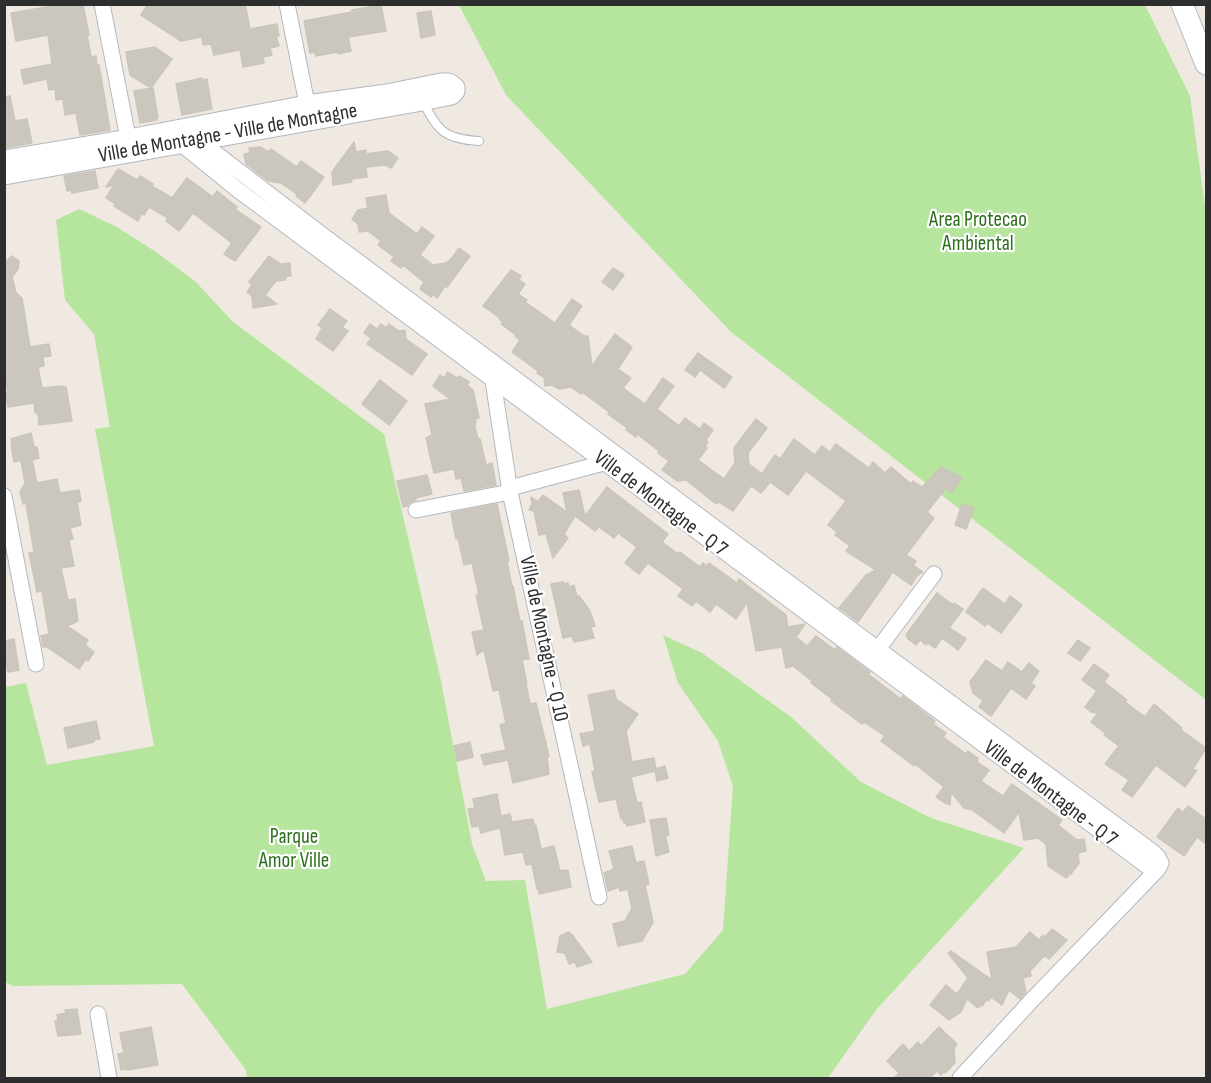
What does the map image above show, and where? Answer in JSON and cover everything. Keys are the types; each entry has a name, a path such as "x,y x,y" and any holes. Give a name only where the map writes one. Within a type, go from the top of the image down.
{"street":[{"path":"102,4 130,146"},
{"path":"287,4 308,113"},
{"path":"1182,4 1206,64"},
{"name":"Ville de Montagne - Ville de Montagne","path":"4,174 130,146 308,113 387,94 420,94 446,89"},
{"name":"Ville de Montagne - Q 7","path":"183,136 238,190 492,380 859,644 878,650 1153,852 1161,863 1155,872 859,644 621,458 325,237 183,136"},
{"name":"Ville de Montagne - Ville de Montagne","path":"4,161 130,146"},
{"name":"Ville de Montagne - Q 10","path":"492,361 492,380 510,490 599,897"},
{"path":"416,510 510,490 621,458"},
{"path":"4,496 36,664"},
{"path":"878,650 934,574"},
{"path":"960,1078 1155,872"},
{"path":"98,1014 109,1078"}],"lane":[{"path":"420,94 433,120 444,133 451,137 478,141"}],"green space":[{"name":"Area Protecao Ambiental","path":"459,5 1145,5 1190,96 1206,214 1206,700 731,332 506,95"},
{"name":"Parque Amor Ville","path":"79,209 117,227 156,252 196,282 233,322 384,434 440,676 472,844 486,881 525,880 547,1009 685,974 723,930 733,786 718,741 678,683 663,635 702,653 791,717 861,782 931,818 1024,848 876,1010 828,1078 247,1078 246,1070 182,984 13,986 5,982 5,687 26,683 47,765 154,746 95,429 110,427 94,334 65,300 56,220"}],"building":[{"path":"46,4 83,4 91,57 96,56 97,65 99,65 110,130 80,135 76,113 65,115 63,99 56,100 55,89 49,90 47,79 24,84 21,70 52,64 48,35 16,41 11,13 47,7"},
{"path":"148,4 245,4 250,29 277,24 279,36 276,36 279,46 270,48 272,55 263,57 264,63 243,67 240,50 214,55 211,44 203,45 202,37 181,41 141,15"},
{"path":"381,5 386,31 348,37 351,51 316,56 315,52 310,53 304,21"},
{"path":"431,11 435,35 421,38 417,13"},
{"path":"155,47 172,59 151,88 130,75 126,52"},
{"path":"202,78 202,80 207,79 212,109 182,115 176,84"},
{"path":"153,88 158,118 140,123 134,91"},
{"path":"10,96 15,121 27,119 32,143 4,148 4,97"},
{"path":"354,142 356,152 366,150 366,154 388,151 398,158 391,168 386,165 366,167 367,177 333,185 332,172"},
{"path":"261,147 268,152 271,149 297,167 301,161 324,177 305,203 281,183 268,181 246,164 244,154 250,153 249,148"},
{"path":"118,169 137,180 140,176 172,198 187,178 213,197 217,191 237,207 235,209 261,227 235,261 224,254 232,243 193,213 179,231 166,221 168,218 149,207 138,221 114,206 115,204 106,198 114,185 106,187"},
{"path":"95,171 98,188 72,193 71,190 67,191 64,176"},
{"path":"386,195 389,213 417,234 422,227 434,236 420,255 433,265 446,263 459,248 470,256 437,298 433,294 431,297 420,289 424,282 403,265 401,268 391,261 394,257 378,245 381,241 368,231 359,232 358,224 352,219 358,210 368,208 366,198"},
{"path":"11,256 19,261 18,269 12,277 16,293 22,298 30,347 49,344 51,356 43,357 44,366 38,367 42,388 66,387 72,421 39,425 34,403 8,407 4,370 4,261"},
{"path":"269,256 281,264 290,263 291,276 287,276 285,280 276,281 265,295 277,304 253,308 252,296 247,292 252,285 249,282"},
{"path":"613,268 624,275 613,290 602,282"},
{"path":"511,270 521,276 519,280 525,284 518,294 527,300 525,302 555,323 572,299 582,306 569,325 584,336 588,336 592,366 615,334 632,347 618,369 631,378 623,388 645,404 663,378 674,386 657,409 679,426 685,418 700,429 704,423 713,430 706,440 707,448 698,460 724,479 735,463 734,448 756,419 767,428 748,453 749,464 762,474 775,455 780,459 794,439 815,455 822,446 830,452 836,444 869,468 873,462 885,473 891,467 911,484 913,481 922,487 941,467 962,478 952,493 946,488 927,512 934,518 906,555 916,561 913,565 923,572 911,585 892,572 858,622 839,608 866,575 876,570 846,551 850,546 835,535 837,532 828,525 846,501 806,471 788,495 770,482 761,493 751,486 733,511 719,502 716,504 686,480 677,481 662,470 669,461 658,453 659,451 637,434 636,437 626,430 627,428 608,414 609,412 582,392 581,394 571,387 559,389 552,385 545,386 544,377 512,352 520,340 501,324 503,322 500,318 483,306"},
{"path":"330,309 347,321 342,327 348,331 333,351 316,339 322,328 318,325"},
{"path":"370,324 377,329 381,324 386,328 389,324 399,331 405,330 406,339 427,354 412,375 367,344 371,338 364,333"},
{"path":"698,353 732,377 724,388 700,370 695,377 685,370"},
{"path":"448,372 469,382 467,385 473,390 479,418 476,418 475,428 486,465 492,463 496,485 464,491 461,478 456,479 454,469 434,473 426,438 432,435 425,404 450,399 433,386 440,375 444,378"},
{"path":"380,380 407,401 389,425 362,404"},
{"path":"31,433 39,458 32,460 37,483 57,479 60,493 79,490 81,501 77,502 81,525 70,528 73,539 69,540 74,566 61,568 68,600 75,599 78,621 67,626 88,640 85,645 94,652 79,669 47,647 43,647 41,636 49,634 42,591 37,592 29,553 34,552 26,503 23,504 20,492 25,483 21,460 14,462 11,445 11,439"},
{"path":"427,475 432,494 415,498 416,500 403,507 397,481"},
{"path":"607,487 668,534 662,542 678,554 680,552 700,567 703,563 707,566 709,563 737,583 739,579 786,615 788,627 805,624 796,637 807,646 816,636 835,650 837,647 901,699 903,696 935,721 933,724 946,733 943,737 966,754 968,751 978,758 977,762 989,770 981,781 1003,796 1012,784 1062,820 1058,825 1077,840 1084,839 1086,851 1078,853 1079,863 1071,874 1066,878 1048,866 1046,844 1038,838 1024,840 1019,812 1004,833 972,810 964,808 951,792 950,805 946,804 936,797 944,787 881,741 885,736 864,722 862,724 831,701 832,699 793,666 786,668 782,647 756,651 747,602 736,619 716,604 710,612 696,601 692,606 678,596 683,589 648,563 639,574 625,563 637,547 618,533 614,538 599,527 595,531 575,516 564,534 568,538 553,558 546,534 539,535 534,511 529,510 532,504 531,497 538,502 543,495 567,512 563,493 579,490 585,516"},
{"path":"497,504 512,587 520,621 522,621 529,659 522,660 530,704 536,703 549,756 547,757 549,774 513,783 508,760 484,765 481,755 506,750 500,725 506,723 499,690 493,691 484,650 477,655 472,632 484,630 476,595 479,595 472,563 464,565 451,513"},
{"path":"962,504 974,508 966,529 955,525"},
{"path":"563,582 563,584 568,583 569,587 574,585 577,597 579,596 590,611 595,626 591,627 594,638 574,642 572,636 563,638 551,584"},
{"path":"983,588 1005,604 1010,596 1022,605 1001,633 987,623 985,626 966,612"},
{"path":"937,593 953,605 954,603 963,609 949,628 966,639 958,650 942,638 935,648 920,640 916,645 907,638 906,635"},
{"path":"14,639 19,670 8,672 6,663 4,663 4,641"},
{"path":"1078,640 1090,648 1080,661 1068,653"},
{"path":"986,660 1002,671 1008,662 1022,672 1029,663 1039,671 1031,683 1035,686 1026,699 1011,688 991,716 979,707 983,701 973,693 970,682"},
{"path":"1094,664 1109,675 1104,682 1145,717 1154,704 1182,728 1181,730 1206,748 1192,770 1197,770 1185,787 1156,765 1132,797 1122,790 1129,780 1105,764 1119,746 1091,722 1098,713 1091,712 1085,707 1097,691 1082,680"},
{"path":"614,690 616,699 638,714 626,731 632,762 654,758 656,769 665,766 668,778 657,781 655,771 631,777 637,803 641,802 645,822 627,826 623,818 621,819 616,799 599,802 592,772 595,771 590,744 583,746 580,734 595,731 588,695"},
{"path":"96,721 100,739 68,748 64,728"},
{"path":"470,742 473,757 457,761 454,746"},
{"path":"497,794 501,816 510,814 512,822 533,819 541,849 554,846 560,871 568,870 571,887 539,894 532,864 526,865 523,852 505,855 500,828 481,833 479,826 472,827 468,809 475,808 473,799"},
{"path":"1188,806 1206,819 1206,844 1197,837 1184,856 1157,837 1178,808 1183,812"},
{"path":"666,818 669,835 665,835 669,852 656,856 650,820"},
{"path":"632,846 636,863 644,861 649,884 645,885 653,922 642,941 618,946 613,924 625,921 632,908 628,889 620,891 619,887 608,891 604,873 614,869 609,851"},
{"path":"1052,929 1067,940 1049,959 1045,955 1030,971 1031,976 1023,978 1026,992 1020,999 1009,990 1002,1005 991,997 978,1008 967,999 961,1012 949,1020 930,1005 946,985 957,994 968,978 948,953 951,951 992,980 987,952 1016,947 1030,932 1039,940"},
{"path":"569,932 592,962 577,967 575,962 569,964 565,953 557,952 560,936"},
{"path":"77,1009 81,1034 58,1036 55,1021 58,1021 57,1015 66,1013 65,1010"},
{"path":"151,1027 158,1065 121,1070 118,1054 124,1053 120,1033"},
{"path":"939,1027 957,1044 954,1048 955,1063 945,1073 941,1075 937,1071 930,1078 894,1078 899,1073 887,1061 903,1044 909,1051 918,1042 921,1046"}]}
